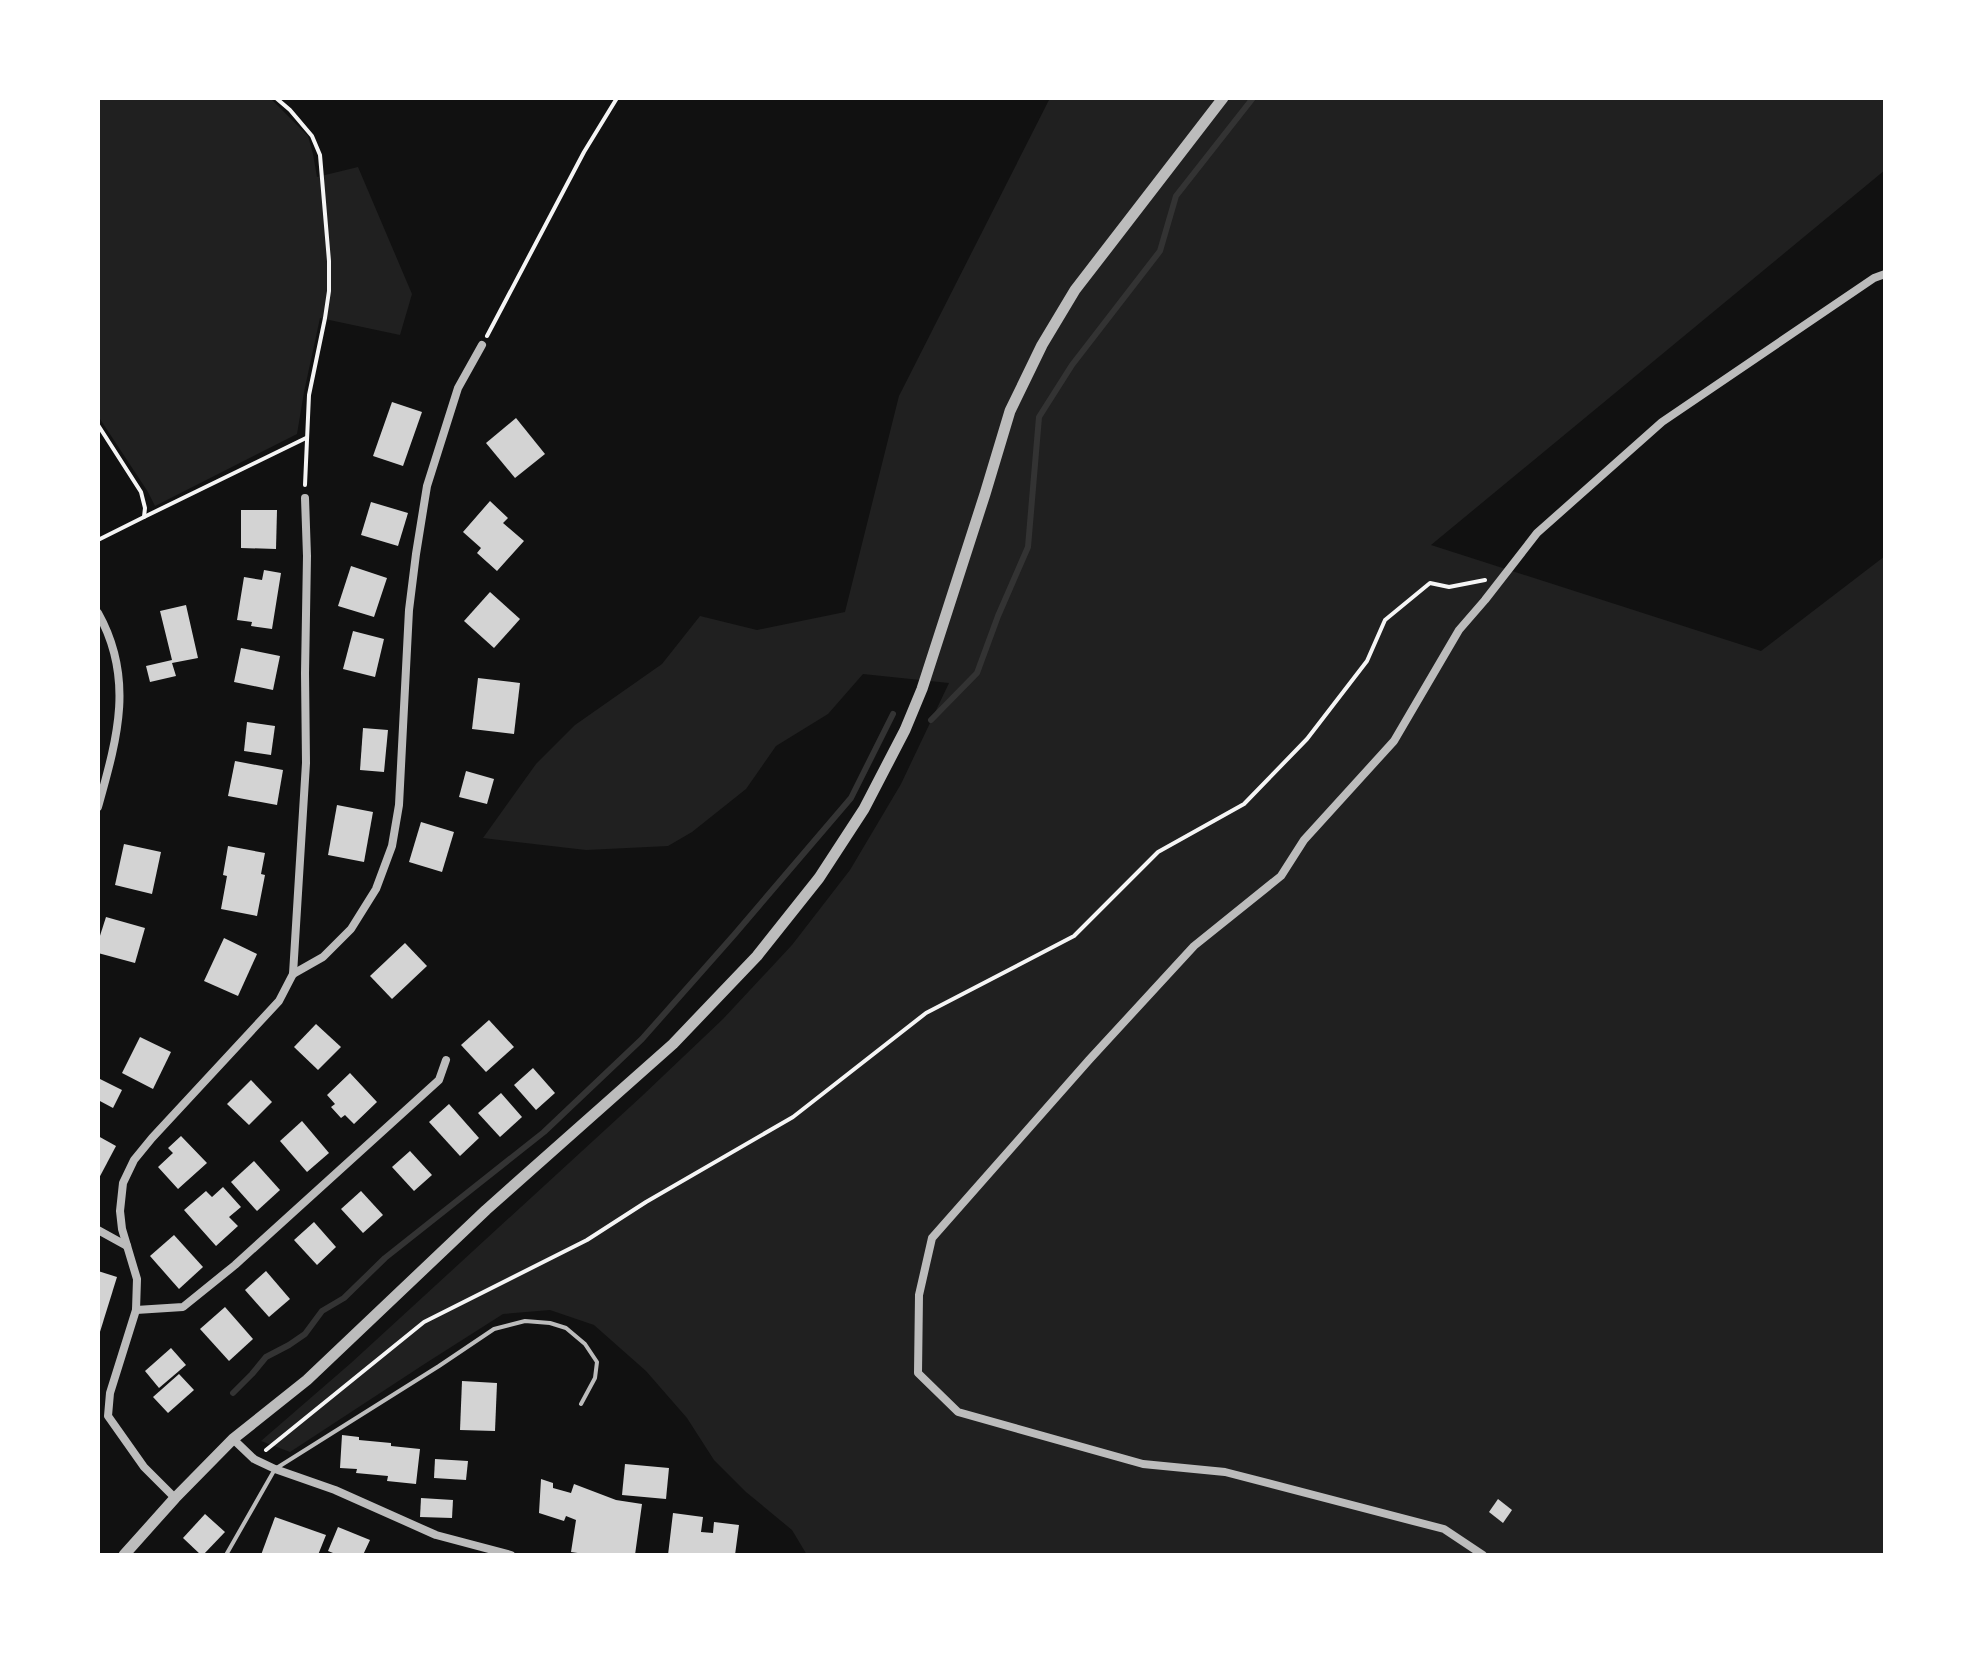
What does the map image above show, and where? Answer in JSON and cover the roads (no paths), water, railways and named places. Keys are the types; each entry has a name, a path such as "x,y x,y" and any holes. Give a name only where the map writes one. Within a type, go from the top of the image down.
{"street":[{"path":"124,1555 233,1439 307,1380 486,1210 673,1044 757,956 819,878 864,809 905,730 922,689 1010,411 1042,345 1075,290 1223,98"},
{"path":"1483,1555 1444,1529 1225,1472 1143,1464 958,1412 918,1373 919,1295 932,1238 1194,946 1281,876 1304,840 1394,741 1459,630 1537,533 1662,422 1874,278 1885,274"},
{"path":"293,974 323,957 351,929 376,889 392,846 399,805 409,610 427,486 458,388 482,345"},
{"path":"175,1498 144,1467 108,1416 110,1393 136,1310 137,1279 122,1229 120,1211 123,1183 134,1160 152,1138 279,1001 293,974 306,763 305,498"},
{"path":"98,613 116,658 121,695 114,750 98,807"},
{"path":"136,1310 183,1307 247,1255 439,1080 446,1060"},
{"path":"98,1230 127,1246"},
{"path":"98,1418 108,1416"},
{"path":"233,1439 254,1459 275,1469 335,1490 436,1535 511,1555"}],"lane":[{"path":"226,1555 275,1469 494,1329 525,1321 550,1323 566,1328 585,1344 597,1362 595,1378 581,1404"}],"waterway":[{"path":"931,720 977,673 1028,547 1039,417 1072,365 1160,251 1176,196 1253,98"},
{"path":"233,1393 266,1357 305,1334 322,1311 344,1298 385,1258 544,1132 642,1039 851,798 893,714"}]}
